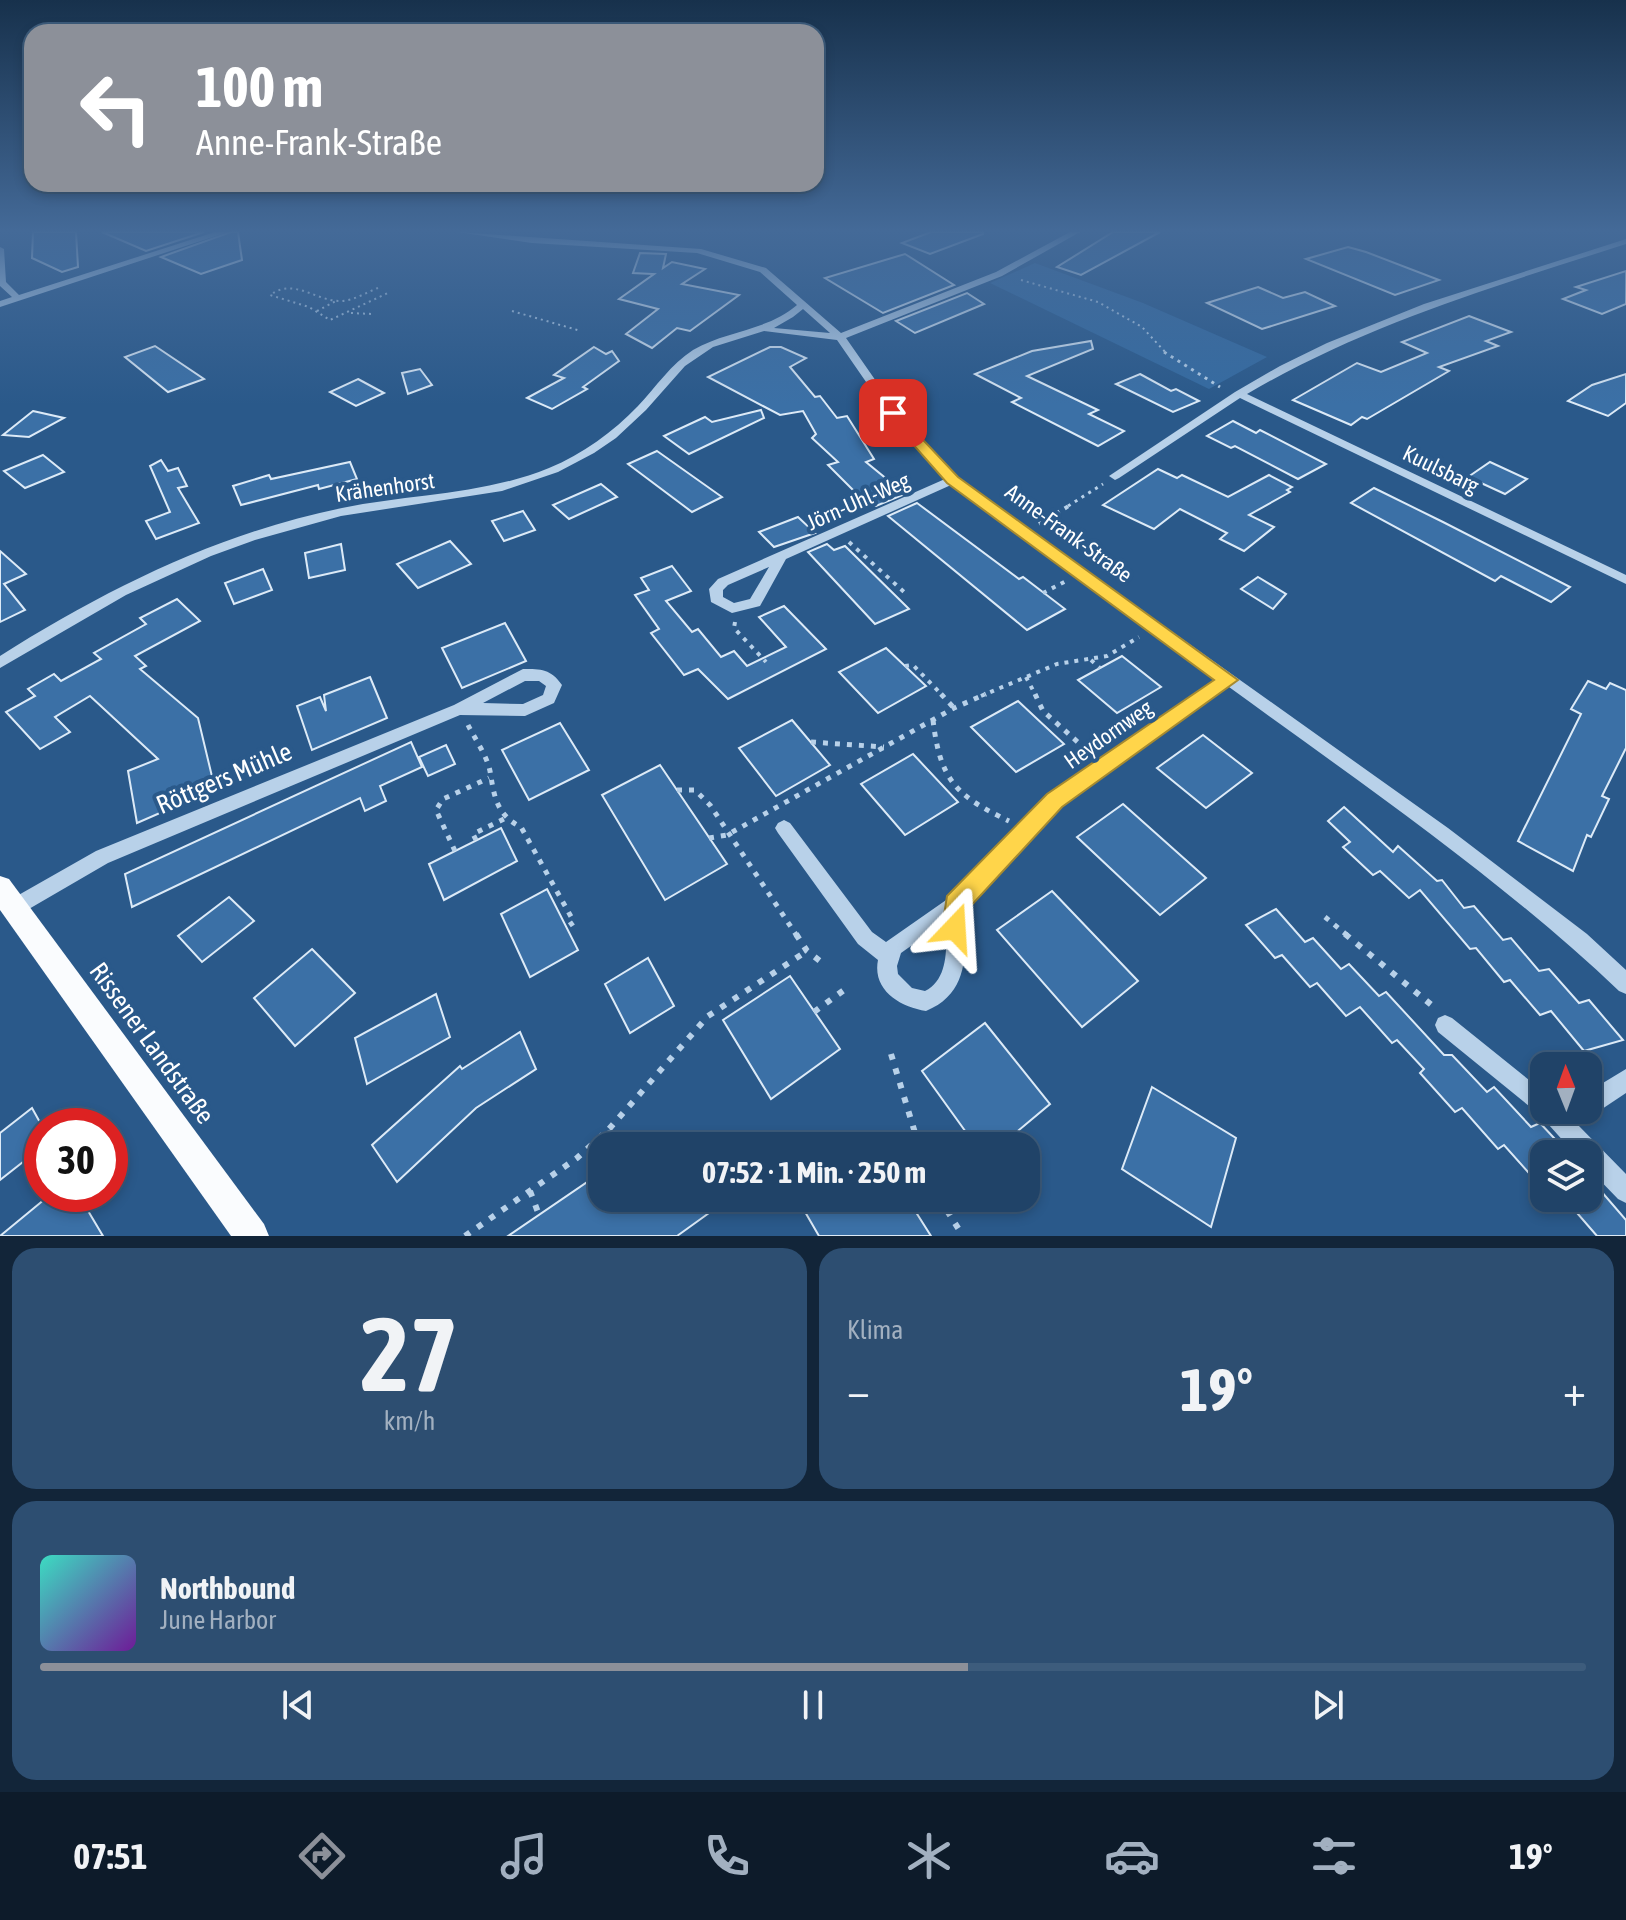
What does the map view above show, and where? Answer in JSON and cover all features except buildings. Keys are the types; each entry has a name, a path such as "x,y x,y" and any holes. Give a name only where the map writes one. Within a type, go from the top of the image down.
{"main road":[{"name":"Rissener Landstraße","path":"8,897 252,1236"}],"street":[{"path":"9,290 17,298"},
{"path":"0,304 43,290"},
{"name":"Anne-Frank-Straße","path":"786,290 801,306 840,337 904,429 952,480 1442,833 1580,941 1626,984"},
{"path":"840,337 959,290"},
{"path":"1115,476 1279,369 1386,321 1480,290"},
{"name":"Krähenhorst","path":"0,663 85,610 234,541 345,511 487,491 552,471 588,453 622,428 682,362 722,340 784,321 801,306"},
{"name":"Krähenhorst","path":"758,330 840,337"},
{"name":"Kuulsbarg","path":"1239,394 1626,580"},
{"name":"Jörn-Uhl-Weg","path":"738,608 727,607 716,599 715,592 719,585 952,480"},
{"path":"738,608 758,600 780,558"},
{"name":"Röttgers Mühle","path":"8,897 459,709 523,675 543,675 554,685 549,699 531,709 459,709"},
{"name":"Heydornweg","path":"888,955 894,946 956,904 1055,801 1228,680"},
{"path":"784,828 865,938 888,955 886,973 897,992 916,1001 926,1001 942,994 952,974 956,904"},
{"path":"1445,1025 1530,1095"},
{"path":"1602,1096 1626,1080"},
{"path":"1572,1124 1626,1191"}],"path":[{"path":"337,300 303,290 271,292 274,297 317,311 337,300 372,290"},
{"path":"1054,290 1098,302 1142,327 1159,349 1220,387"},
{"path":"317,311 317,315 330,320 351,313 390,292"},
{"path":"512,311 581,331"},
{"path":"351,313 372,314"},
{"path":"1041,523 1115,476"},
{"path":"838,532 904,592"},
{"path":"1043,593 1071,579"},
{"path":"738,608 734,628 766,662"},
{"path":"709,838 727,835 954,708 1057,664 1107,656 1145,633"},
{"path":"1091,660 1100,668"},
{"path":"905,666 913,665 954,708"},
{"path":"1026,677 1043,711 1092,755"},
{"path":"459,709 490,769 489,778 505,819 521,827 574,922 567,927"},
{"path":"933,720 942,774 977,806 1009,821"},
{"path":"811,742 884,747"},
{"path":"455,851 436,810 443,799 489,778"},
{"path":"677,790 695,790 710,805 727,835 807,951 825,965"},
{"path":"476,840 473,834 505,819"},
{"path":"558,910 566,906"},
{"path":"1325,917 1431,1003 1445,1025"},
{"path":"465,1236 577,1158 609,1129 708,1016 807,951"},
{"path":"814,1012 844,990"},
{"path":"891,1054 915,1132"},
{"path":"530,1191 539,1215"},
{"path":"948,1212 963,1236"}],"shaded area":[{"path":"1004,290 1107,290 1267,357 1209,389"}],"route":[{"path":"893,413 952,480 1228,680 1055,801 956,904 955,928"}]}
